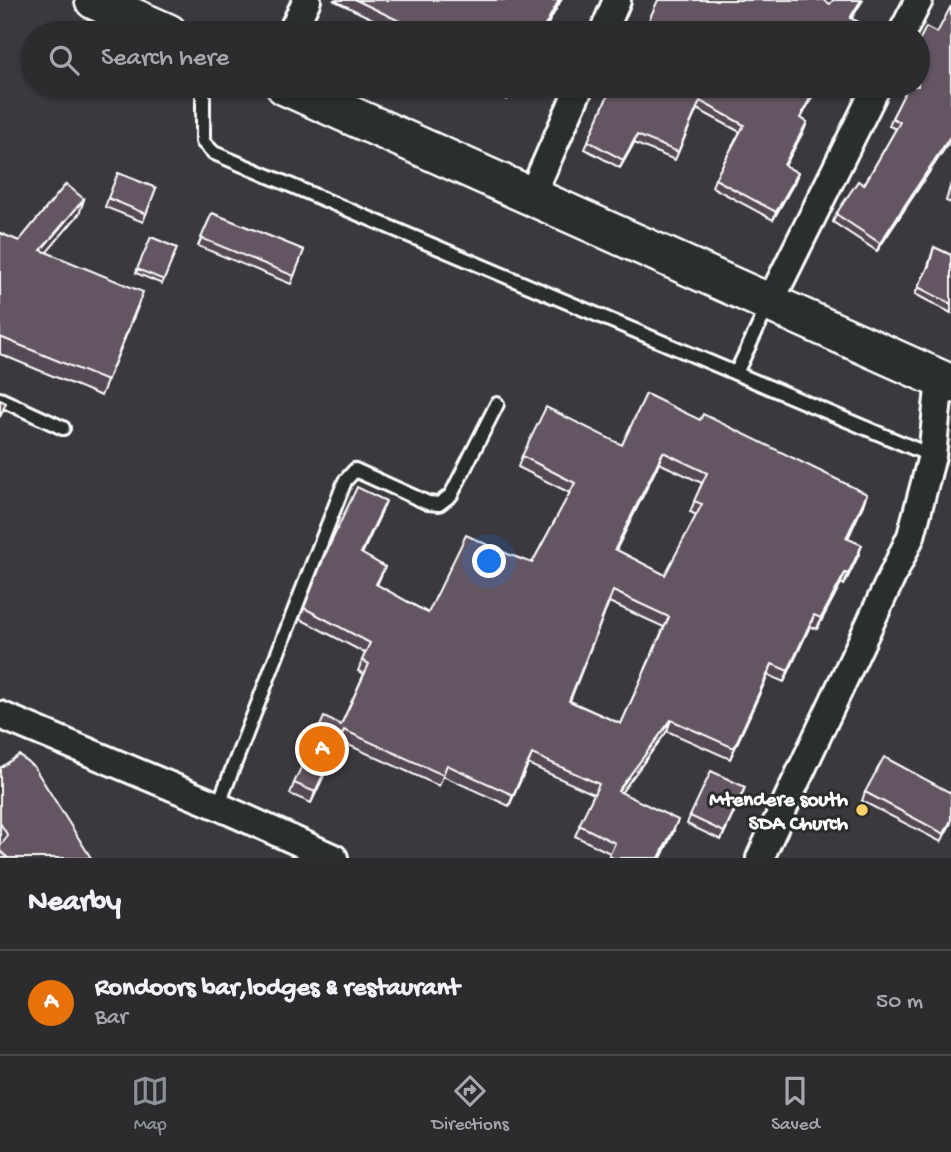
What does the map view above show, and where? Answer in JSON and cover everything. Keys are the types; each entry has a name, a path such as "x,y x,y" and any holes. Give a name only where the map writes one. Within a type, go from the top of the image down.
{"main road":[{"path":"94,0 141,21"},
{"path":"312,98 946,382"}],"street":[{"path":"297,21 307,0"},
{"path":"608,21 617,0"},
{"path":"908,21 919,0"},
{"path":"531,197 575,98"},
{"path":"769,304 871,98"},
{"path":"760,858 911,536 932,456 946,382"},
{"path":"0,715 218,806 334,858"}],"lane":[{"path":"203,98 203,142 214,153 932,456"},
{"path":"736,373 769,304"},
{"path":"0,399 63,428"},
{"path":"218,806 345,481 355,470 429,503 439,504 452,495 497,404"}],"building":[{"path":"356,0 559,0 548,21 399,21"},
{"path":"658,0 823,0 830,4 833,0 861,0 850,18 857,21 648,21"},
{"path":"951,6 951,135 880,243 836,214 858,181 864,185 900,122 892,118 902,98 930,98 930,29 937,33"},
{"path":"607,98 810,98 800,118 807,122 784,165 798,173 776,212 715,179 744,125 700,101 678,152 637,135 623,160 588,141"},
{"path":"118,173 156,188 146,214 108,198"},
{"path":"66,184 84,199 41,250 143,292 107,381 0,337 0,233 19,241"},
{"path":"212,213 304,250 294,276 201,238"},
{"path":"151,237 177,248 164,280 137,269"},
{"path":"934,247 951,255 951,304 918,287 929,266"},
{"path":"646,394 700,420 703,414 867,494 846,538 862,545 848,574 845,573 821,618 814,615 788,671 772,664 734,748 671,720 618,791 678,820 659,858 609,856 615,843 579,825 599,784 532,754 513,795 447,765 443,775 344,730 315,792 294,783 324,717 341,725 369,664 362,660 370,643 304,608 357,487 386,501 361,553 385,567 376,584 428,613 466,535 532,563 575,483 522,456 546,407 622,445","holes":["663,452 707,473 694,501 702,504 665,575 615,549","613,591 669,617 621,724 569,701"]},
{"path":"0,400 6,403 0,417"},
{"path":"19,755 34,767 91,858 8,858 0,851 0,846 8,836 0,823 0,768"},
{"path":"884,757 951,793 951,820 944,834 865,792"},
{"path":"711,771 745,787 724,832 690,816"}],"place":[{"name":"Rondoors bar,lodges & restaurant","path":"322,749"},
{"name":"Mtendere south SDA Church","path":"862,810"}]}
